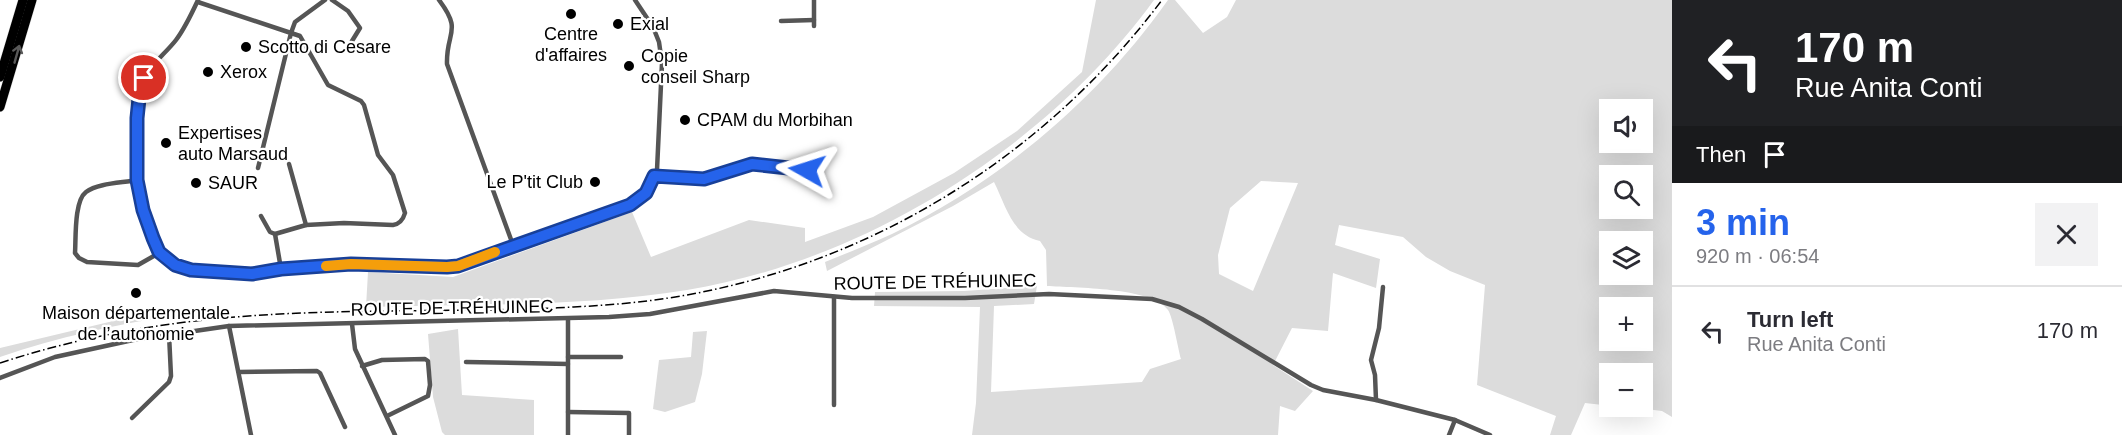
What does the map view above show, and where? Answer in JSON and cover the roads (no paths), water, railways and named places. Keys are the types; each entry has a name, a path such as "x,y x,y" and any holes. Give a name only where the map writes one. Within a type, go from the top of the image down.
{"highway":[{"path":"0,77 22,0"},
{"path":"0,107 32,0"}],"street":[{"path":"258,168 295,22 324,0"},
{"path":"332,0 348,11 360,28 352,41"},
{"path":"439,0 453,23 447,64 513,245"},
{"path":"261,216 270,232 275,234 306,225 344,223 393,225 401,221 405,213 393,175 378,155 364,105 361,100 328,85 300,36 198,1 177,39 150,69 140,89 136,135 137,180 143,210 159,252 175,265 191,270 252,274 281,269 351,264 458,266 630,205 646,193 657,170 661,52 653,27 635,0"},
{"path":"781,21 814,23 814,0"},
{"path":"290,164 306,225"},
{"path":"654,176 704,179 752,164 807,170"},
{"path":"137,180 94,188 84,193 78,211 75,253 87,262 138,264 159,252"},
{"path":"275,234 281,269"},
{"path":"1376,400 1375,375 1371,360 1379,328 1383,287"},
{"name":"ROUTE DE TRÉHUINEC","path":"0,378 55,357 169,334 229,326 568,319 650,314 774,291 834,297 965,298 1049,294 1152,299 1179,307 1323,390 1376,400 1455,420 1490,435"},
{"path":"834,297 834,405"},
{"path":"568,319 568,435"},
{"path":"352,324 355,349 395,435"},
{"path":"229,326 251,435"},
{"path":"132,418 169,382 171,376 169,334"},
{"path":"568,357 621,357"},
{"path":"362,366 382,360 425,358 428,361 430,385 428,396 387,416"},
{"path":"466,362 568,363"},
{"path":"238,372 317,371 345,427"},
{"path":"568,412 629,413 629,435"},
{"path":"1449,435 1455,420"}],"railway":[{"path":"0,363 83,340 195,321 322,312 520,309 618,304 698,293 776,273 851,246 922,210 990,167 1053,118 1110,62 1162,0"}],"place":[{"name":"Centre d'affaires","path":"571,14"},
{"name":"Exial","path":"618,24"},
{"name":"Scotto di Cesare","path":"246,47"},
{"name":"Copie conseil Sharp","path":"629,66"},
{"name":"Xerox","path":"208,72"},
{"name":"CPAM du Morbihan","path":"685,120"},
{"name":"Expertises auto Marsaud","path":"166,143"},
{"name":"Le P'tit Club","path":"595,182"},
{"name":"SAUR","path":"196,183"},
{"name":"Maison départementale de l’autonomie","path":"136,293"}]}
